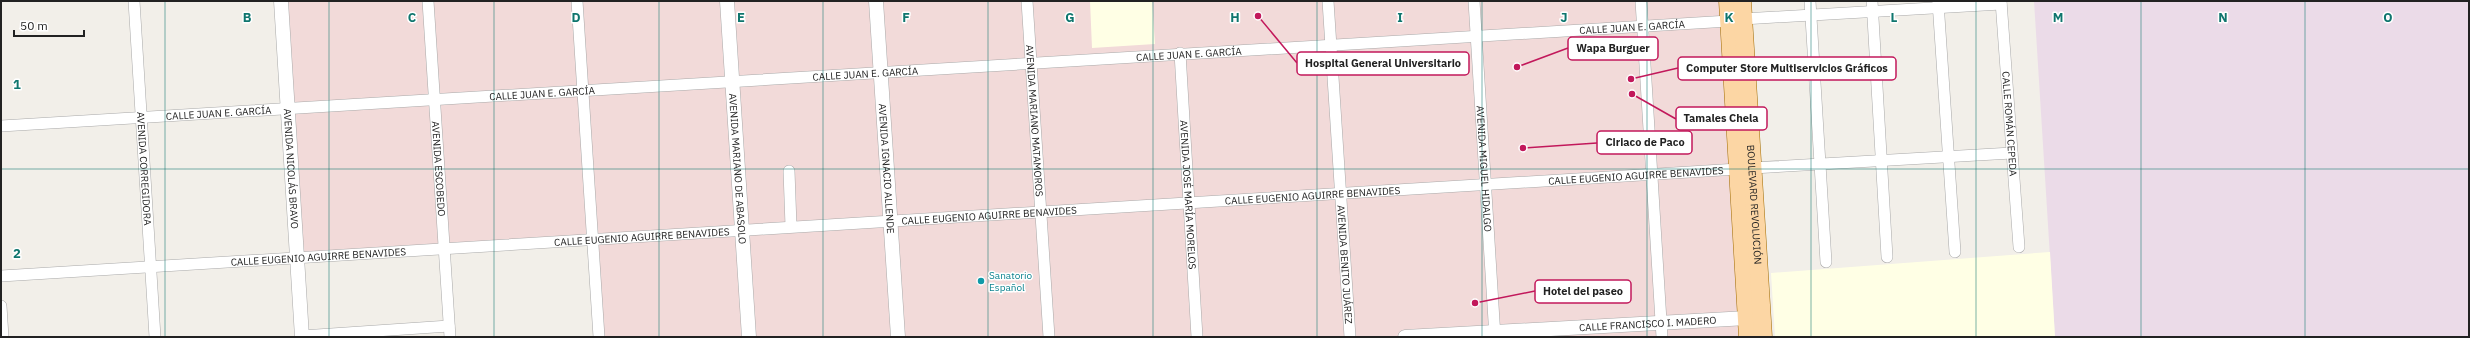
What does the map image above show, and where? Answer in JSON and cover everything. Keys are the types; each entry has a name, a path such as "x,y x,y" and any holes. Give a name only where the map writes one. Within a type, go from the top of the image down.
{"main road":[{"path":"1728,1 1736,20 1745,169 1748,337"},
{"path":"1736,20 1742,1"},
{"name":"BOULEVARD REVOLUCIÓN","path":"1745,169 1763,337"}],"street":[{"name":"AVENIDA CORREGIDORA","path":"134,1 155,337"},
{"name":"AVENIDA NICOLÁS BRAVO","path":"281,1 302,336"},
{"name":"AVENIDA ESCOBEDO","path":"428,1 449,332"},
{"path":"577,1 599,337"},
{"name":"AVENIDA MARIANO DE ABASOLO","path":"727,1 749,337"},
{"name":"AVENIDA IGNACIO ALLENDE","path":"876,1 898,337"},
{"name":"AVENIDA MARIANO MATAMOROS","path":"1027,1 1049,337"},
{"name":"AVENIDA BENITO JUÁREZ","path":"1328,1 1350,337"},
{"name":"AVENIDA MIGUEL HIDALGO","path":"1474,1 1495,334"},
{"path":"1641,1 1662,337"},
{"path":"1810,1 1826,262"},
{"name":"CALLE JUAN E. GARCÍA","path":"1,126 1736,20 1811,15 1872,6 2001,2"},
{"name":"CALLE ROMÁN CEPEDA","path":"2001,2 2019,247"},
{"path":"1938,4 1955,252"},
{"path":"1872,6 1887,257"},
{"name":"AVENIDA JOSÉ MARÍA MORELOS","path":"1180,53 1197,337"},
{"name":"CALLE EUGENIO AGUIRRE BENAVIDES","path":"1,276 593,238 2012,152"},
{"path":"789,171 791,226"},
{"path":"1,306 3,337"},
{"name":"CALLE FRANCISCO I. MADERO","path":"1405,337 1582,332 1661,322 1747,318"},
{"path":"302,336 449,332"}],"shaded area":[{"path":"283,1 1727,1 1750,337 602,337 595,238 299,256"},
{"path":"1090,1 1152,1 1155,44 1092,48"},
{"path":"2034,1 2469,1 2469,337 2055,337"},
{"path":"2050,252 2055,337 1775,337 1771,273"}],"place":[{"name":"Hospital General Universitario","path":"1258,16"},
{"name":"Wapa Burguer","path":"1517,67"},
{"name":"Computer Store Multiservicios Gráficos","path":"1631,79"},
{"name":"Tamales Chela","path":"1632,94"},
{"name":"Ciriaco de Paco","path":"1523,148"},
{"name":"Sanatorio Español","path":"981,281"},
{"name":"Hotel del paseo","path":"1475,303"}]}
